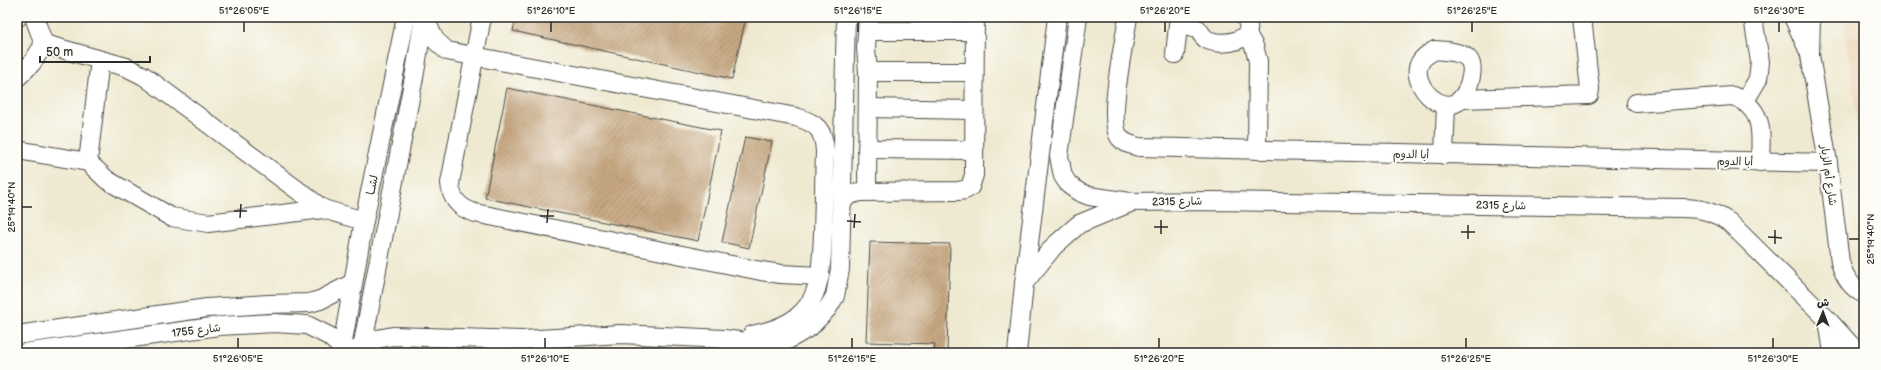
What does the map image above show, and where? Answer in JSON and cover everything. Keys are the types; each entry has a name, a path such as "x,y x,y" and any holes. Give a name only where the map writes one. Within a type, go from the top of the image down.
{"street":[{"path":"34,17 44,44"},
{"name":"لشــا","path":"341,351 364,221 406,17"},
{"path":"424,17 435,40 447,51 796,117 814,124 823,136 825,152 820,276 816,293 810,303 786,325 773,330 724,339"},
{"name":"لشــا","path":"361,352 415,72 424,17"},
{"path":"482,17 450,183 454,199 466,211 780,274 820,276"},
{"path":"361,352 378,340 393,336 522,340 621,334 724,339 754,343 786,341 799,334 820,317 835,296 838,284 840,269 846,17"},
{"path":"1017,353 1024,284 1058,17"},
{"name":"شارع 2315","path":"1078,17 1059,156 1063,176 1069,185 1079,192 1089,196 1130,202 1213,201 1674,207 1705,209 1717,214 1729,222 1854,346 1858,353"},
{"name":"أبا الدوم","path":"1128,17 1115,104 1115,125 1120,138 1127,144 1139,148 1828,163"},
{"path":"1444,154 1454,102 1588,95 1590,89 1582,17"},
{"path":"1745,101 1758,78 1760,62 1753,17"},
{"path":"1793,17 1810,55"},
{"path":"1810,55 1811,17"},
{"path":"1175,54 1178,21 1201,23 1202,36 1207,40 1222,42 1235,42 1243,38 1246,25"},
{"path":"842,202 854,192 965,190 970,187 973,181 974,150 974,24 868,24 866,48 868,72 867,191"},
{"path":"1246,25 1258,61 1257,150"},
{"path":"44,44 126,67 158,85 179,103 323,209 364,221"},
{"path":"17,78 32,63 44,44"},
{"name":"شارع أم الزبار","path":"1810,55 1828,163 1840,262 1846,277 1860,292"},
{"path":"88,162 100,60"},
{"path":"868,72 974,72"},
{"path":"1636,103 1733,96 1745,101 1755,111 1759,122 1760,162"},
{"path":"868,108 974,110"},
{"path":"867,149 974,150"},
{"path":"17,150 88,162 107,180 171,217 208,223 323,209"},
{"name":"شارع 2315","path":"1024,284 1054,246 1079,224 1130,202"},
{"name":"شارع 1755","path":"17,335 207,308 309,302 320,300 353,283"},
{"path":"1828,320 1833,353"},
{"name":"شارع 1755","path":"24,353 219,326 274,323 307,325 329,336 341,351 361,352"}],"shaded area":[{"path":"1850,17 1864,17 1864,170 1844,24"}],"building":[{"path":"516,17 746,17 732,79 513,31"},
{"path":"507,88 721,131 698,241 485,198"},
{"path":"745,137 772,142 749,248 722,242"},
{"path":"870,242 950,244 947,353 934,353 935,344 866,342"}]}
